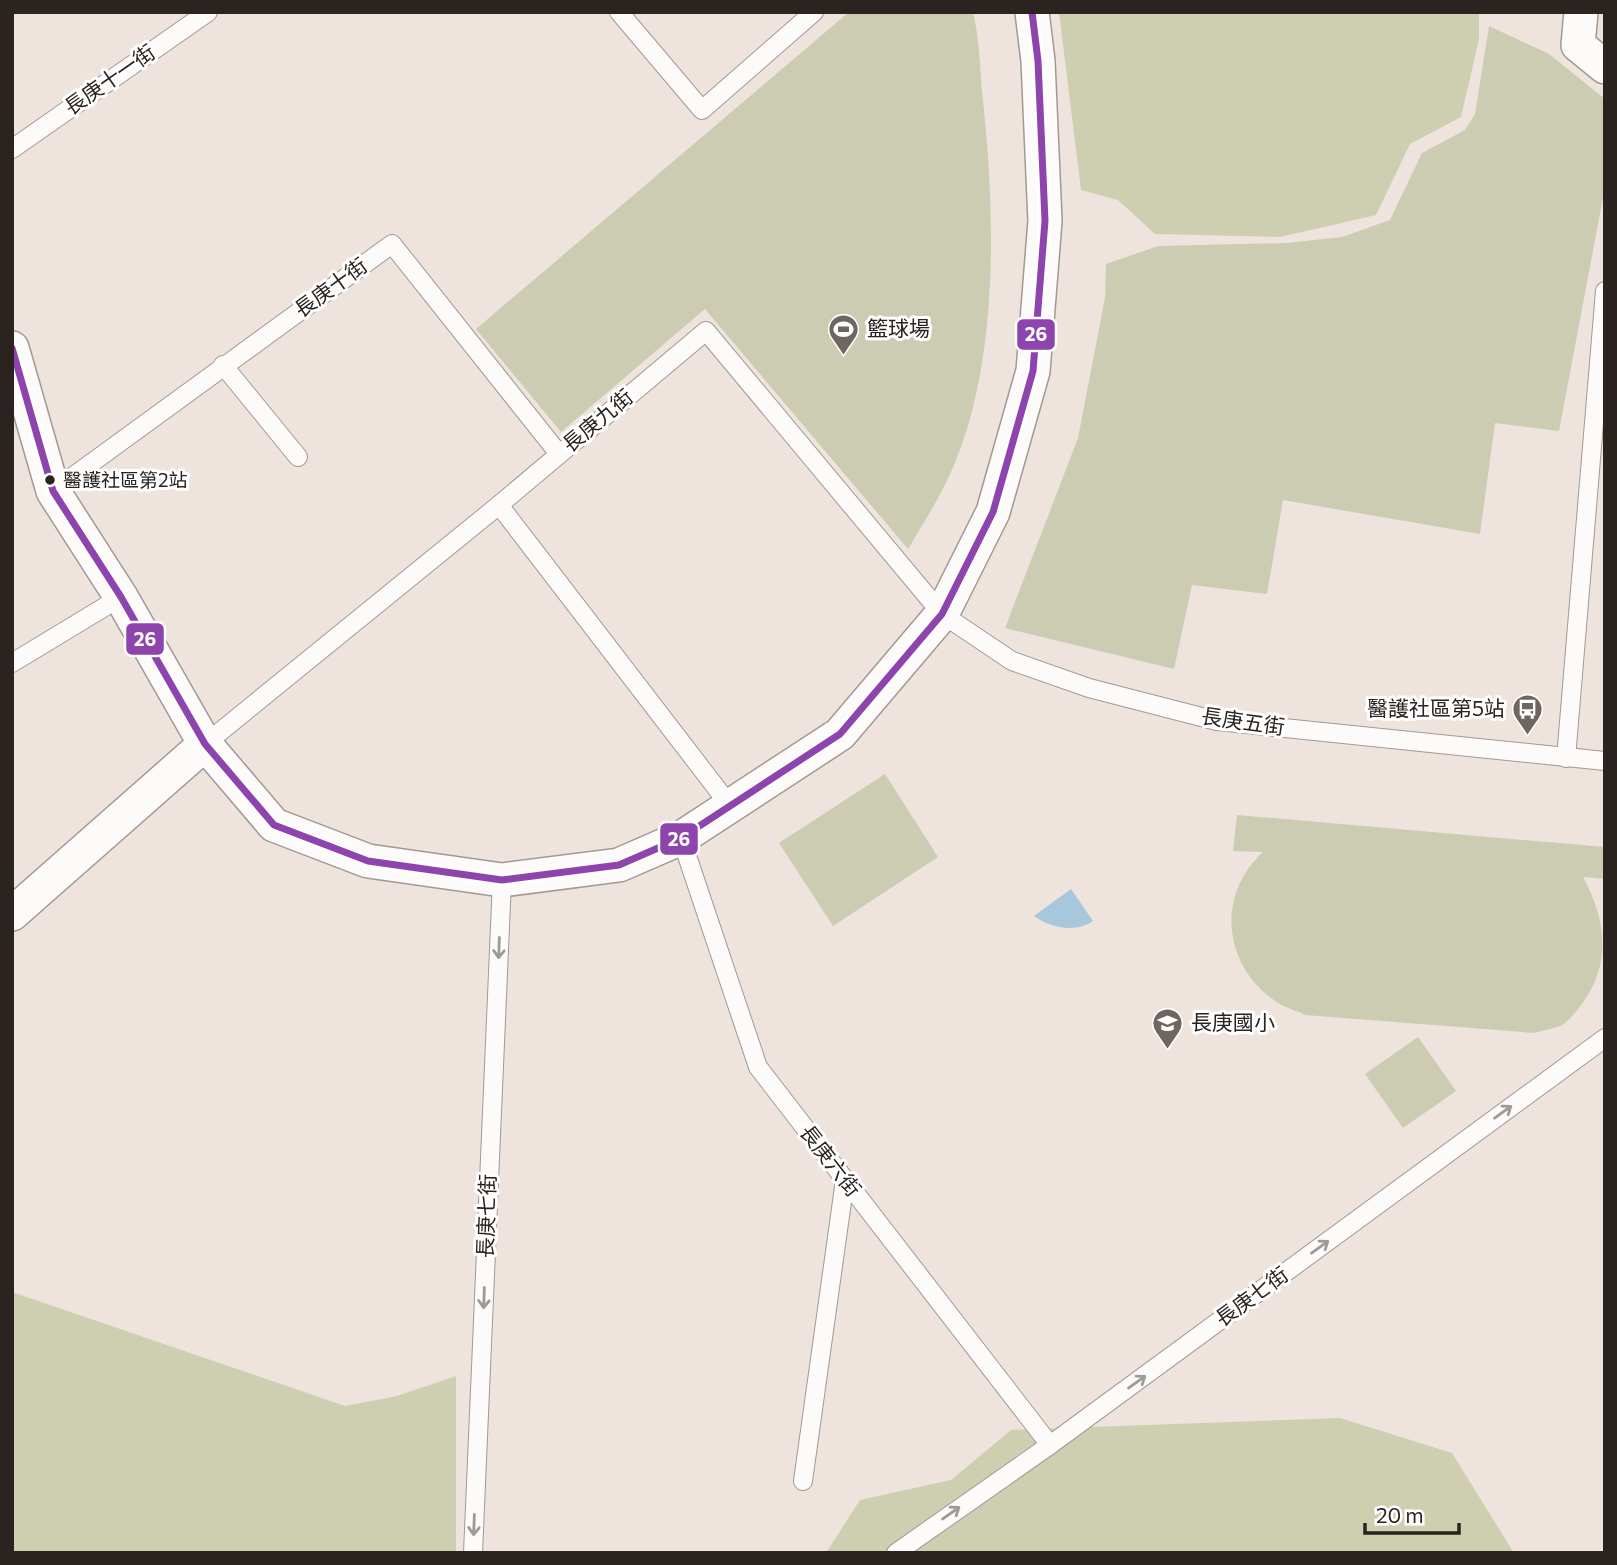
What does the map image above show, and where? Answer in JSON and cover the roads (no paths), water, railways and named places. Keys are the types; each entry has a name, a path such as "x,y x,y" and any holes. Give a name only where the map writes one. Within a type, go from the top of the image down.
{"street":[{"path":"12,348 53,491 121,597 205,744 274,825 368,861 502,880 619,865 681,838 841,734 942,614 993,512 1033,371 1045,221 1038,61 1032,12"},
{"path":"1581,12 1578,45 1605,66"},
{"path":"12,915 205,744"}],"lane":[{"name":"長庚十一街","path":"12,149 208,12"},
{"path":"619,12 702,110 814,12"},
{"name":"長庚十街","path":"53,491 392,244 559,454"},
{"path":"1566,758 1605,291"},
{"name":"長庚九街","path":"205,744 499,505 706,331 942,614"},
{"path":"223,365 298,457"},
{"path":"499,505 731,807"},
{"path":"12,663 121,597"},
{"name":"長庚五街","path":"942,614 1012,661 1089,688 1217,721 1605,761"},
{"name":"長庚六街","path":"681,838 758,1067 1050,1445"},
{"name":"長庚七街","path":"473,1553 502,880"},
{"name":"長庚七街","path":"896,1553 1050,1445 1605,1038"},
{"path":"803,1481 845,1180"}],"water":[{"path":"1071,889 1093,921 1079,927 1063,928 1034,916"}],"place":[{"name":"籃球場","path":"844,356"},
{"name":"醫護社區第2站","path":"50,480"},
{"name":"醫護社區第5站","path":"1528,736"},
{"name":"長庚國小","path":"1168,1050"}]}
